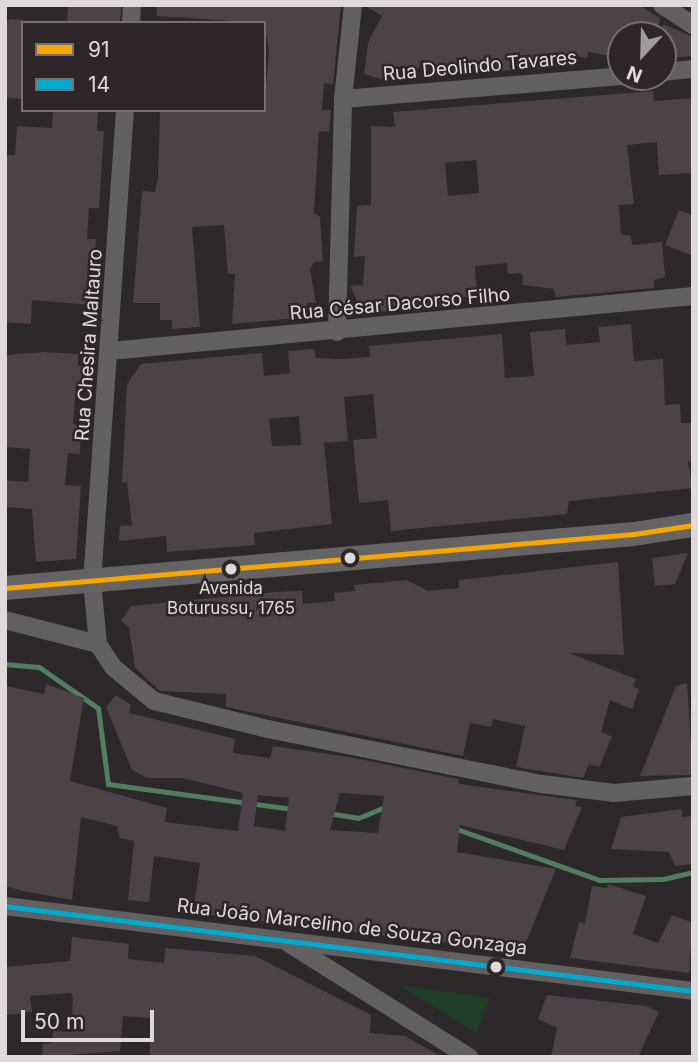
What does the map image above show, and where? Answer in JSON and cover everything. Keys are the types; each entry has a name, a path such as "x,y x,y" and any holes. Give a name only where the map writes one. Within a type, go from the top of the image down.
{"main road":[{"path":"7,588 634,534 693,525"}],"street":[{"path":"337,332 343,99 353,5"},
{"path":"662,5 693,25"},
{"name":"Rua Deolindo Tavares","path":"343,99 607,77"},
{"name":"Rua Chesira Maltauro","path":"92,581 125,112"},
{"name":"Rua César Dacorso Filho","path":"110,351 337,332 693,296"},
{"path":"92,581 98,644 130,685 186,711 542,784 614,793 693,786"},
{"path":"7,588 5,619 98,644"},
{"name":"Rua João Marcelino de Souza Gonzaga","path":"5,906 693,991"},
{"path":"282,939 469,1057"}],"green space":[{"path":"399,985 451,992 490,998 476,1033"}],"building":[{"path":"68,5 121,5 120,21 67,21"},
{"path":"157,5 341,5 333,84 324,83 322,110 331,110 329,132 319,131 314,213 320,217 323,261 314,262 310,269 316,303 307,303 308,317 232,324 235,274 228,274 224,225 192,227 200,327 172,329 172,320 160,320 160,303 133,303 142,191 155,192 158,178 160,112 266,112 269,51 266,21 157,16"},
{"path":"364,5 639,5 660,18 659,21 607,21 607,55 588,52 587,58 572,55 570,65 458,75 421,62 415,75 402,70 398,79 381,79 364,74 368,43 382,16"},
{"path":"10,19 23,20 21,99 5,98 5,23"},
{"path":"677,30 693,37 693,56 677,57"},
{"path":"653,91 654,101 693,98 693,173 659,175 657,142 627,145 634,204 619,205 621,234 631,236 632,245 662,242 665,277 654,280 654,288 555,297 554,289 523,285 522,273 508,274 507,263 475,266 477,296 443,299 444,307 376,312 358,302 350,286 363,285 365,256 354,257 357,206 371,205 371,126 395,127 393,112","holes":["476,160 479,193 448,196 445,163"]},
{"path":"53,112 98,112 97,131 104,131 99,208 89,208 87,239 96,239 91,305 32,300 31,324 5,322 5,155 15,155 17,126 52,128"},
{"path":"679,210 693,216 693,256 665,245"},
{"path":"631,324 634,361 663,359 665,405 680,404 681,423 693,423 693,461 688,462 693,488 569,501 567,514 391,531 388,500 359,503 353,440 377,438 373,394 344,397 348,441 324,443 332,524 254,533 255,545 167,552 166,536 119,541 120,526 132,525 127,482 122,483 127,384 141,364 262,353 264,376 290,373 288,351 314,349 316,358 370,357 369,346 502,334 505,378 534,376 530,332 565,329 566,345 600,342 598,327","holes":["299,416 301,445 272,446 269,419"]},
{"path":"44,352 78,354 78,366 87,366 85,387 76,386 73,424 81,425 80,454 68,453 65,485 81,486 76,559 36,562 32,509 5,507 5,480 28,482 30,449 5,447 5,355"},
{"path":"688,553 675,584 655,586 652,558"},
{"path":"618,562 624,655 569,653 636,679 633,686 639,690 632,709 610,700 601,732 612,737 599,767 589,764 583,778 516,767 525,726 493,719 491,727 470,723 463,756 226,707 226,694 160,691 135,668 129,627 121,621 131,606 302,591 303,604 335,601 334,593 355,591 354,585 407,580 428,591 459,588 459,580"},
{"path":"687,683 693,775 640,776 676,686"},
{"path":"46,684 84,698 70,781 167,808 165,822 238,831 243,793 182,778 147,778 132,770 106,707 116,695 131,705 129,713 235,739 233,753 270,758 273,746 349,757 458,779 459,784 577,800 575,806 582,807 564,850 460,825 457,852 556,869 522,952 193,913 200,863 154,856 149,902 128,900 134,841 120,838 117,826 81,817 72,900 23,891 5,886 5,694 7,686 44,694","holes":["340,793 384,796 378,833 330,830","258,795 289,798 285,831 254,826"]},
{"path":"682,809 682,817 693,816 693,864 675,866 669,852 611,849 621,817"},
{"path":"608,884 646,896 633,934 658,943 672,915 693,923 689,973 570,958 579,922 585,924 592,886 607,888"},
{"path":"72,937 129,944 128,959 164,963 165,948 255,956 371,1015 370,1033 405,1036 442,1057 150,1057 150,1018 123,1016 120,1051 42,1057 43,1044 52,1043 53,1031 71,1032 71,993 30,996 32,1012 5,1015 5,967 70,961"},
{"path":"547,995 647,1006 659,1012 638,1057 551,1057 557,1028 538,1019"}],"waterway":[{"path":"5,664 39,667 98,708 108,784 294,809"},
{"path":"328,813 358,818 388,806"},
{"path":"454,828 599,880 663,879 693,872"}],"transit line":[{"name":"91","path":"5,588 634,534 693,525"},
{"name":"14","path":"5,906 693,991"}],"place":[{"name":"Avenida Boturussu, 1765","path":"231,569"}]}
